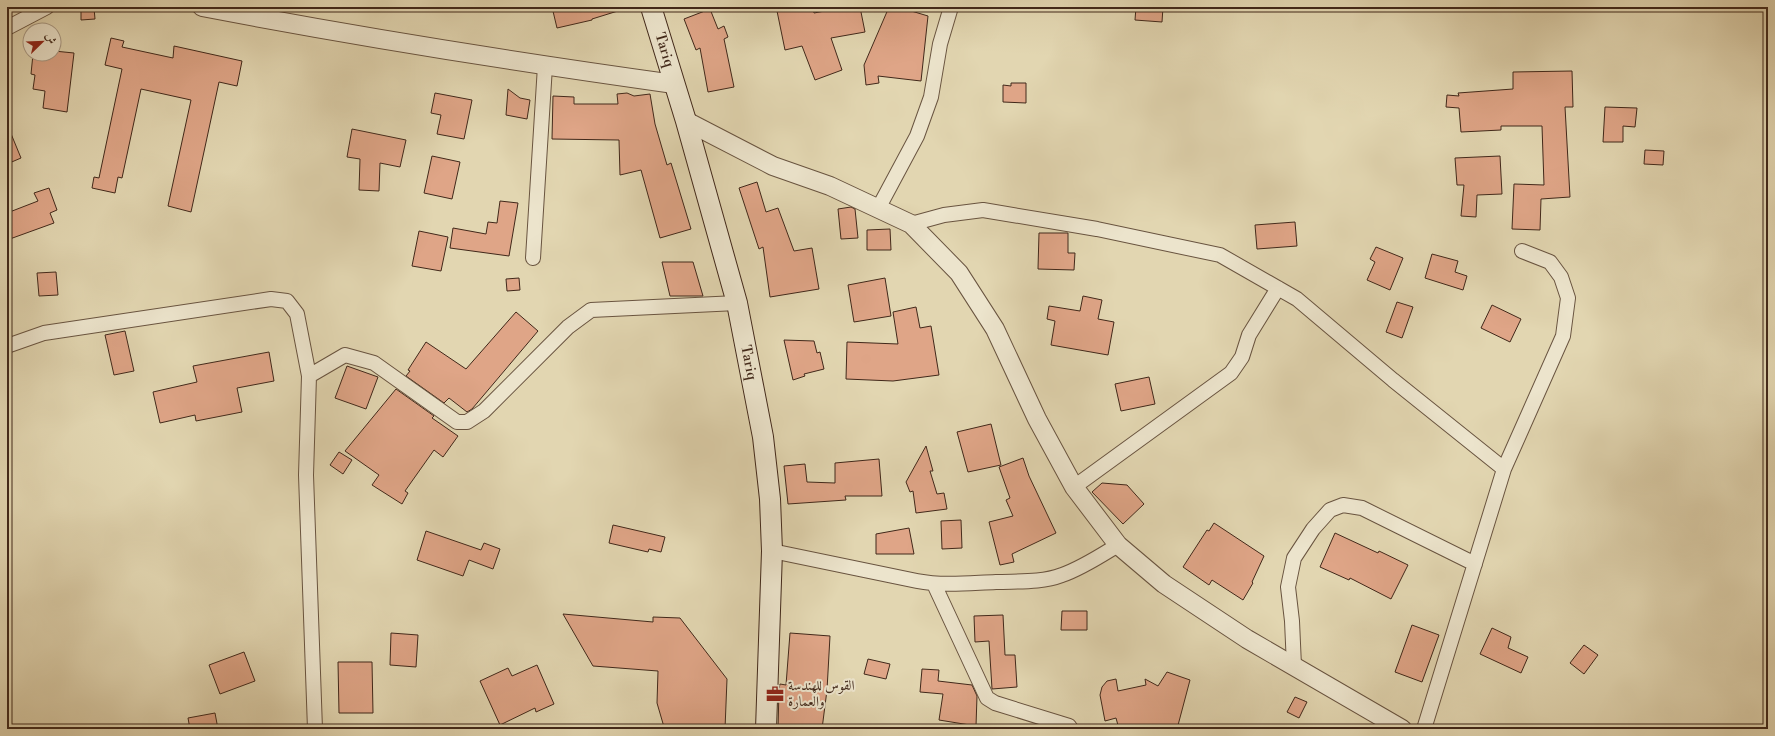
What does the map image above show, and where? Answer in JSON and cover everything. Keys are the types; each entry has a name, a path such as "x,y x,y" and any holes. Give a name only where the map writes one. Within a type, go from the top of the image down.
{"main road":[{"name":"Tariq","path":"651,7 686,121 737,303 763,437 770,499 772,551 766,729"}],"street":[{"path":"7,28 47,7"},
{"path":"202,7 301,26 545,66 674,84"},
{"path":"879,207 917,136 931,97 940,44 951,7"},
{"path":"533,258 545,66"},
{"path":"686,121 773,166 830,186 879,207 910,224 959,273 995,329 1037,419 1074,487 1118,545 1164,584 1247,639 1402,729"},
{"path":"910,224 944,215 983,210 1097,229 1220,255 1297,299 1393,380 1504,469"},
{"path":"1424,729 1504,469 1563,336 1568,298 1561,276 1550,262 1522,251"},
{"path":"1074,487 1231,373 1242,357 1249,335 1278,288"},
{"path":"7,346 44,333 271,299 287,301 297,314 309,376 306,475 315,729"},
{"path":"309,376 345,355 360,358 374,363 457,422 467,422 484,411 568,327 591,310 737,303"},
{"path":"1294,666 1292,621 1288,587 1294,558 1313,529 1330,510 1343,505 1362,508 1475,564"},
{"path":"772,551 934,584 1042,581 1069,572 1090,562 1118,545"},
{"path":"934,584 987,698 995,703 1069,726 1071,729"}],"building":[{"path":"552,7 620,7 621,10 592,20 557,28"},
{"path":"798,7 813,7 814,13 846,7 860,7 865,32 831,38 842,70 815,80 802,46 785,50 777,11"},
{"path":"889,7 898,7 928,16 921,81 878,76 879,83 866,85 864,65"},
{"path":"1136,7 1163,7 1162,22 1135,20"},
{"path":"94,8 95,19 81,20 81,9"},
{"path":"710,9 718,29 724,26 728,37 724,39 734,87 708,92 700,48 696,50 684,19"},
{"path":"111,38 124,41 122,47 173,58 174,46 242,61 237,86 219,82 191,212 168,206 191,100 141,89 122,178 118,177 115,193 92,188 94,177 99,178 122,69 105,65"},
{"path":"62,52 74,53 67,112 43,108 45,91 33,89 35,75 31,74 32,62 62,62"},
{"path":"1572,71 1573,107 1565,107 1570,197 1541,199 1540,230 1512,229 1514,184 1544,185 1542,126 1501,126 1501,130 1461,132 1459,108 1446,107 1447,95 1459,96 1458,93 1513,89 1513,72"},
{"path":"1011,83 1026,83 1026,103 1003,102 1003,85 1011,86"},
{"path":"508,89 520,98 530,100 527,119 506,115"},
{"path":"435,93 472,100 464,139 437,134 441,115 431,113"},
{"path":"627,93 634,96 650,94 655,124 667,165 671,163 691,229 660,238 641,170 620,175 619,140 552,139 553,96 574,97 574,104 618,104 617,94"},
{"path":"1605,107 1637,108 1635,127 1623,126 1623,142 1603,142"},
{"path":"7,124 21,158 7,164"},
{"path":"352,129 406,140 400,167 380,163 379,191 359,190 360,159 347,157"},
{"path":"1645,150 1664,151 1663,165 1644,164"},
{"path":"432,156 460,162 452,199 424,193"},
{"path":"1500,156 1502,194 1477,195 1476,217 1461,216 1464,185 1457,185 1455,158"},
{"path":"757,182 766,212 778,208 794,251 812,248 819,289 770,297 763,247 759,249 739,188"},
{"path":"49,188 57,210 50,213 54,223 7,240 7,213 38,201 34,193"},
{"path":"500,201 518,203 509,256 450,248 453,228 486,234 488,222 497,223"},
{"path":"851,207 855,209 858,238 841,239 838,209"},
{"path":"1295,222 1297,246 1257,249 1255,225"},
{"path":"890,229 891,250 867,250 867,230"},
{"path":"419,231 448,237 441,271 412,266"},
{"path":"1039,233 1068,233 1068,253 1075,253 1074,270 1038,269"},
{"path":"1376,247 1403,258 1390,290 1367,280 1375,262 1370,259"},
{"path":"1432,254 1458,261 1455,272 1467,276 1463,290 1425,278"},
{"path":"662,262 693,262 703,296 670,296"},
{"path":"56,272 58,295 39,296 37,273"},
{"path":"519,278 520,290 507,291 506,279"},
{"path":"885,278 891,316 854,322 848,285"},
{"path":"1083,296 1102,300 1098,319 1114,322 1108,355 1051,345 1055,321 1047,319 1049,306 1080,311"},
{"path":"1397,302 1413,307 1402,338 1386,332"},
{"path":"1492,305 1521,319 1510,342 1481,328"},
{"path":"916,307 920,328 931,326 939,375 893,381 846,379 847,342 898,344 893,312"},
{"path":"516,312 538,331 472,409 467,412 449,398 444,403 406,376 410,371 408,370 426,342 466,369"},
{"path":"125,331 134,371 114,375 105,335"},
{"path":"784,340 814,341 817,353 820,352 824,369 804,374 805,376 793,380"},
{"path":"269,352 274,381 237,388 242,412 196,421 195,415 160,423 153,392 197,382 193,366"},
{"path":"347,366 378,377 366,409 335,398"},
{"path":"1149,377 1155,404 1121,411 1115,384"},
{"path":"396,389 434,416 432,418 458,436 443,457 434,450 405,491 408,493 402,504 372,485 379,475 345,451"},
{"path":"991,424 1001,465 968,472 957,432"},
{"path":"926,446 933,471 930,471 937,494 944,493 947,509 916,513 913,491 910,492 906,482"},
{"path":"339,452 352,460 343,474 330,465"},
{"path":"1023,458 1029,476 1056,533 1012,554 1014,562 1000,565 989,522 1013,516 1006,500 1010,498 999,467"},
{"path":"879,459 882,496 845,496 846,500 788,504 784,466 805,464 807,482 835,483 835,463"},
{"path":"1102,483 1127,485 1144,504 1123,524 1092,492"},
{"path":"961,520 962,548 942,549 941,521"},
{"path":"1214,523 1264,556 1252,582 1253,583 1243,600 1212,580 1209,585 1183,567 1207,530 1209,531"},
{"path":"613,525 665,537 661,552 649,549 648,552 609,543"},
{"path":"909,528 914,554 876,554 876,534"},
{"path":"426,531 481,550 484,543 500,549 493,569 469,560 463,576 417,560"},
{"path":"1335,533 1408,565 1391,599 1350,578 1349,580 1320,567"},
{"path":"1062,611 1087,611 1087,630 1061,630"},
{"path":"563,614 653,622 653,617 680,618 727,679 725,729 669,729 664,727 657,703 658,671 593,666"},
{"path":"1003,615 1005,655 1015,655 1017,687 992,689 989,641 975,642 974,616"},
{"path":"1412,625 1439,635 1422,682 1395,672"},
{"path":"1492,628 1511,637 1508,648 1528,657 1521,673 1480,654"},
{"path":"391,633 418,635 416,667 390,665"},
{"path":"790,633 830,636 827,690 822,729 798,726 798,729 778,729 779,689 780,684 786,685"},
{"path":"1584,645 1598,655 1584,674 1570,663"},
{"path":"244,652 255,681 220,694 209,665"},
{"path":"868,659 890,664 886,679 864,674"},
{"path":"338,662 372,662 373,713 339,713"},
{"path":"537,665 554,704 536,712 535,708 500,725 480,681 508,668 512,676"},
{"path":"922,669 939,670 938,681 972,685 977,696 976,726 939,720 943,694 920,692"},
{"path":"1167,672 1190,680 1177,729 1119,729 1116,718 1105,721 1100,695 1102,687 1107,681 1116,679 1118,691 1146,685 1145,679 1158,686"},
{"path":"1295,697 1307,702 1299,718 1287,712"},
{"path":"215,713 218,729 190,729 188,718"}],"place":[{"name":"القوس للهندسة والعمارة","path":"775,694"}]}
